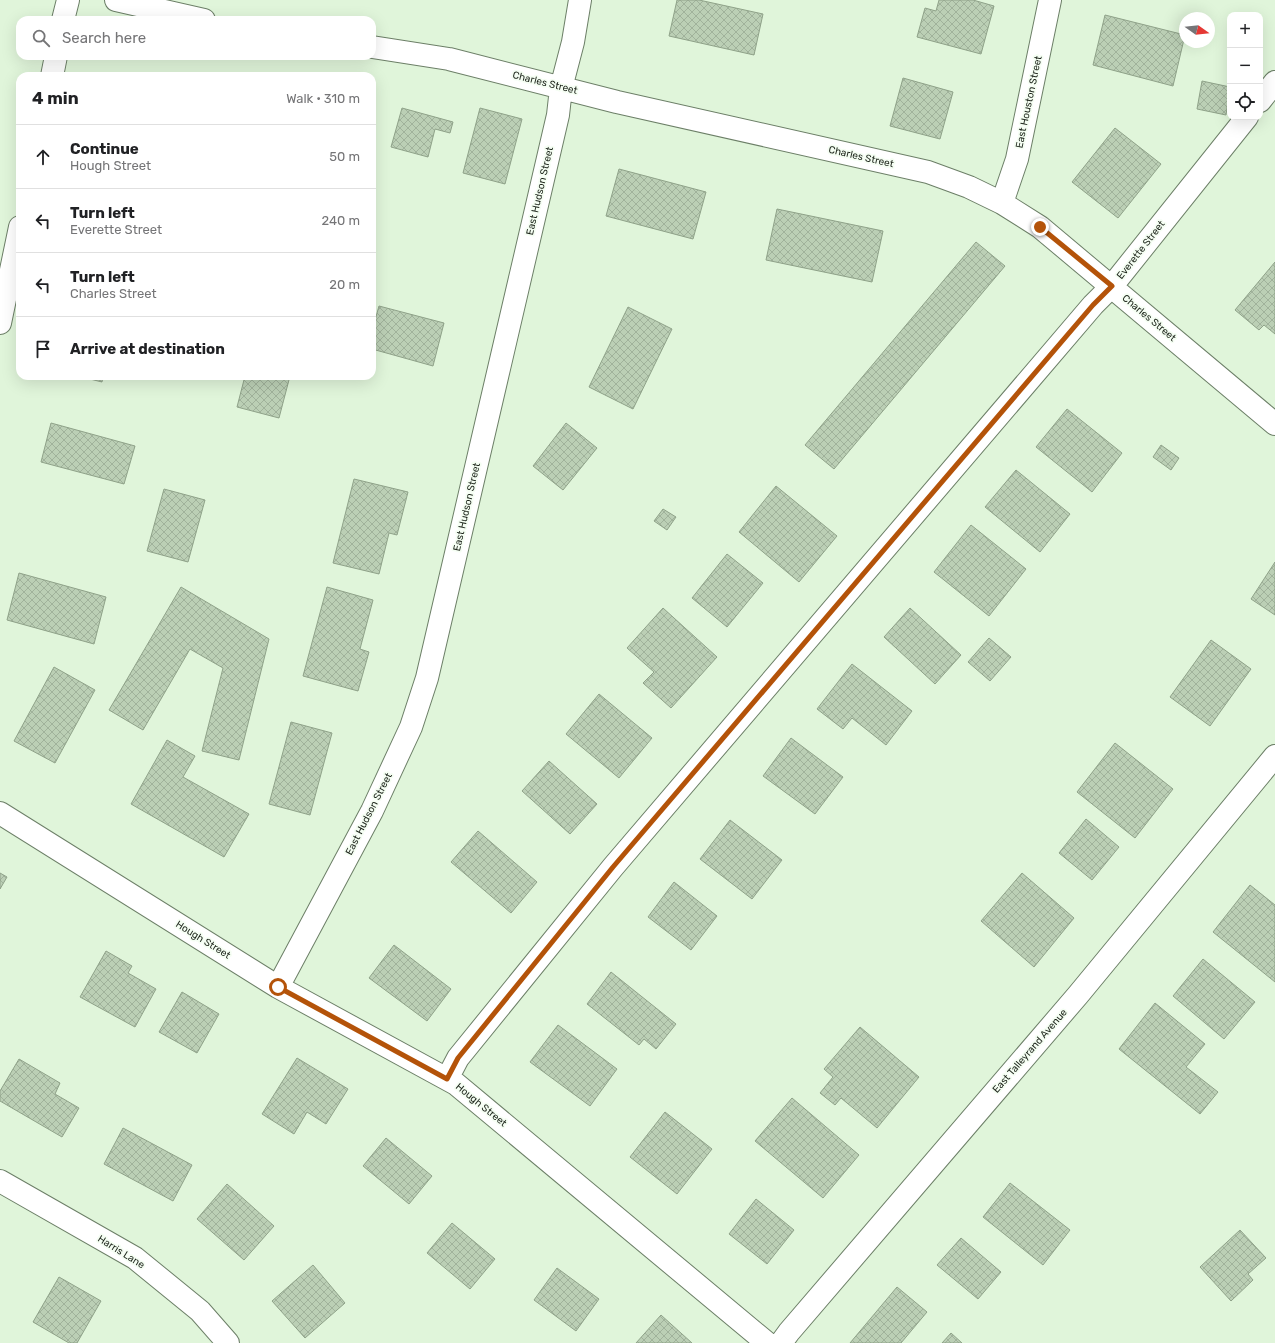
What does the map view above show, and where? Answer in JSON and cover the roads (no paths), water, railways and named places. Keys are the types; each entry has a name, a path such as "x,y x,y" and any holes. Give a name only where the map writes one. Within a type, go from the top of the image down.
{"street":[{"path":"64,16 68,0"},
{"path":"116,0 186,16"},
{"name":"East Hudson Street","path":"278,987 372,811 411,727 427,678 558,115 561,88 573,42 580,0"},
{"name":"East Houston Street","path":"1002,203 1017,159 1050,0"},
{"name":"Charles Street","path":"376,48 449,59 617,102 928,172 969,186 1002,203 1040,227 1275,424"},
{"path":"53,72 55,60"},
{"path":"1263,97 1275,82"},
{"name":"Everette Street","path":"447,1079 458,1058 613,867 1093,305 1112,286 1245,120"},
{"path":"0,323 16,246"},
{"name":"East Talleyrand Avenue","path":"781,1343 799,1320 1078,995 1275,756"},
{"name":"Hough Street","path":"0,813 278,987 447,1079 462,1089 767,1343"},
{"name":"Harris Lane","path":"0,1181 135,1258 200,1311 228,1343"}]}
